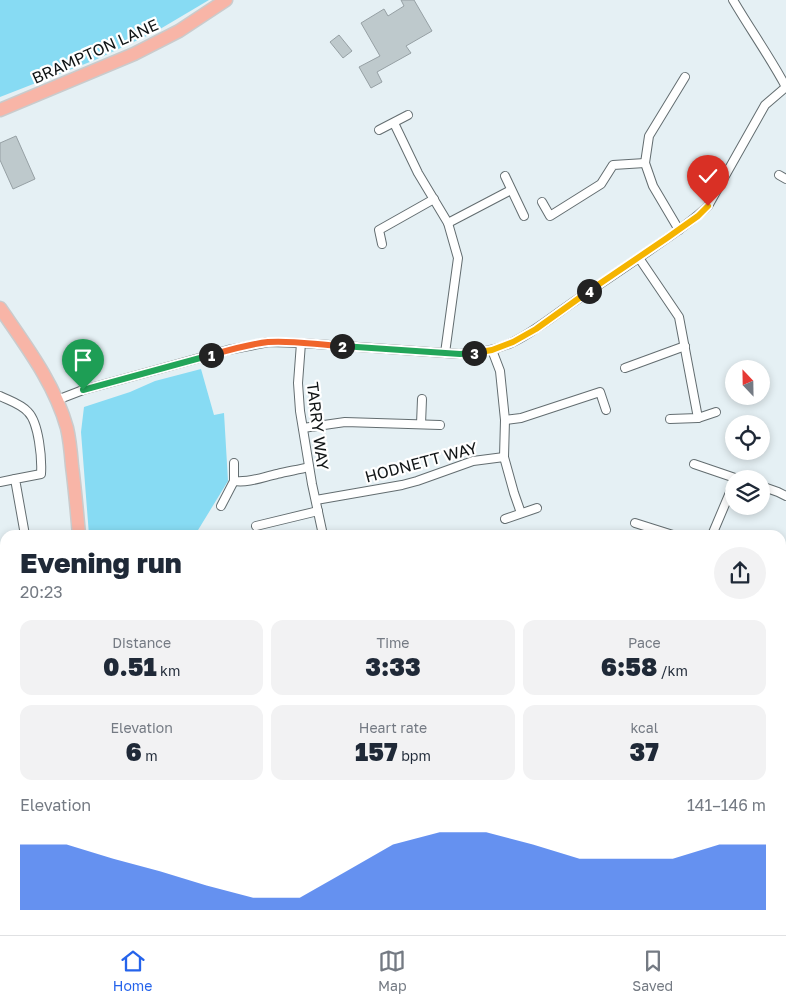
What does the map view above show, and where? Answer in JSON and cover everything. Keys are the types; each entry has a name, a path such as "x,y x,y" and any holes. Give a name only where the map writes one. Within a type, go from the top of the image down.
{"main road":[{"name":"BRAMPTON LANE","path":"0,110 153,45 191,24 226,0"},
{"path":"0,308 32,355 57,400 68,431 79,530"}],"street":[{"path":"57,400 83,390 228,350 269,342 470,354 492,350 513,342 536,329 698,216 708,206 765,105 786,87 733,0"},
{"path":"679,230 653,186 645,163 649,136 686,77"},
{"path":"380,130 408,115"},
{"path":"394,123 418,173 448,223 458,258 445,353"},
{"path":"542,202 550,216 601,184 613,165 645,163"},
{"path":"505,176 524,216"},
{"path":"448,223 511,190"},
{"path":"382,244 379,230 434,199"},
{"path":"639,258 679,317 698,418"},
{"name":"TARRY WAY","path":"301,343 298,397 309,468 322,530"},
{"path":"625,368 685,346"},
{"path":"492,350 500,371 505,420 504,457 521,513"},
{"path":"505,420 521,418 600,392 606,410"},
{"path":"0,396 20,405 29,412 34,419 41,452 41,474 0,482"},
{"path":"421,424 422,399"},
{"path":"670,419 698,418 716,412"},
{"path":"303,428 345,422 440,425"},
{"name":"HODNETT WAY","path":"316,500 402,485 473,461 504,457"},
{"path":"221,506 234,481 234,463"},
{"path":"694,464 725,475"},
{"path":"234,481 241,482 309,468"},
{"path":"15,479 24,530"},
{"path":"770,489 786,496"},
{"path":"714,530 725,504"},
{"path":"505,520 537,508"},
{"path":"256,526 318,512"},
{"path":"635,523 658,530"}],"shaded area":[{"path":"0,0 209,0 155,32 95,60 0,97"},
{"path":"201,369 214,415 224,413 228,481 198,530 89,530 81,432 84,407 130,392 155,381"}],"building":[{"path":"401,0 414,0 432,31 406,46 411,53 377,72 382,82 371,88 359,67 380,56 361,23 384,9 388,16 404,6"},
{"path":"339,35 352,51 343,58 330,42"},
{"path":"16,136 35,179 13,189 0,160 0,143"}],"route":[{"path":"83,390 228,350 269,342 460,354 492,350 513,342 536,329 698,216 708,206"}]}
